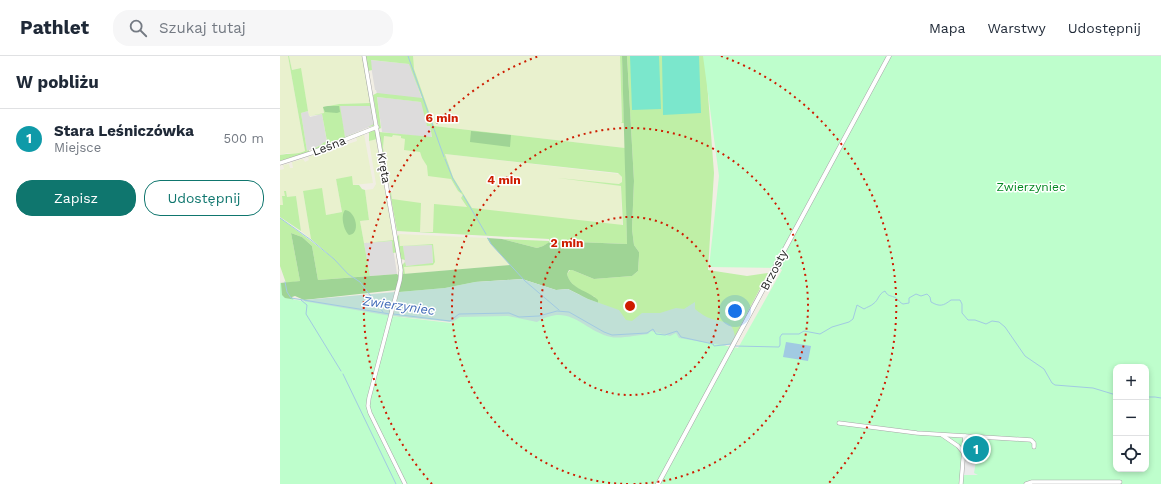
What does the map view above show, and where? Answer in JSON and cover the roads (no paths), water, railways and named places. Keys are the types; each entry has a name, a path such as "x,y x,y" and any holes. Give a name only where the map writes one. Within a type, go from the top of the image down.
{"street":[{"name":"Kręta","path":"364,56 401,270 400,280 368,406 405,484"},
{"name":"Brzosty","path":"658,484 889,56"},
{"name":"Leśna","path":"280,163 311,153 377,127"},
{"path":"839,423 942,435 1031,440 1034,443 1034,447"},
{"path":"942,435 958,446 963,452"},
{"path":"961,484 965,436"},
{"path":"1028,483 1120,482"}],"waterway":[{"path":"408,56 444,157"},
{"path":"445,159 453,179 461,192"},
{"path":"463,195 486,234"},
{"path":"280,218 311,240 334,259 348,274 360,282 383,312"},
{"path":"488,238 491,244 525,281 559,310"},
{"name":"Zwierzyniec","path":"285,282 287,292 291,298 390,314"},
{"name":"Zwierzyniec","path":"735,346 779,347 780,337 782,334 799,334 804,331 820,334 832,327 849,322 853,319 857,305 864,309 875,302 885,291 887,294 896,298 903,304 909,303 909,298 916,294 921,296 927,294 930,297 931,302 937,305 944,305 951,300 960,300 962,304 962,313 968,320 975,320 986,324 992,321 999,322 1005,327 1025,356 1044,369 1052,383 1055,385 1093,388 1113,394"},
{"path":"301,300 307,305 306,314 341,371"},
{"name":"Zwierzyniec","path":"393,314 450,321 459,314 509,313 519,317 539,316 557,311 569,312 612,335 647,333 653,329 656,334 665,335 677,331 681,337 713,344 714,346 731,344"},
{"path":"343,374 396,484"},
{"name":"Zwierzyniec","path":"1149,397 1161,398"}],"place":[{"name":"Stara Leśniczówka","path":"976,449"}]}
